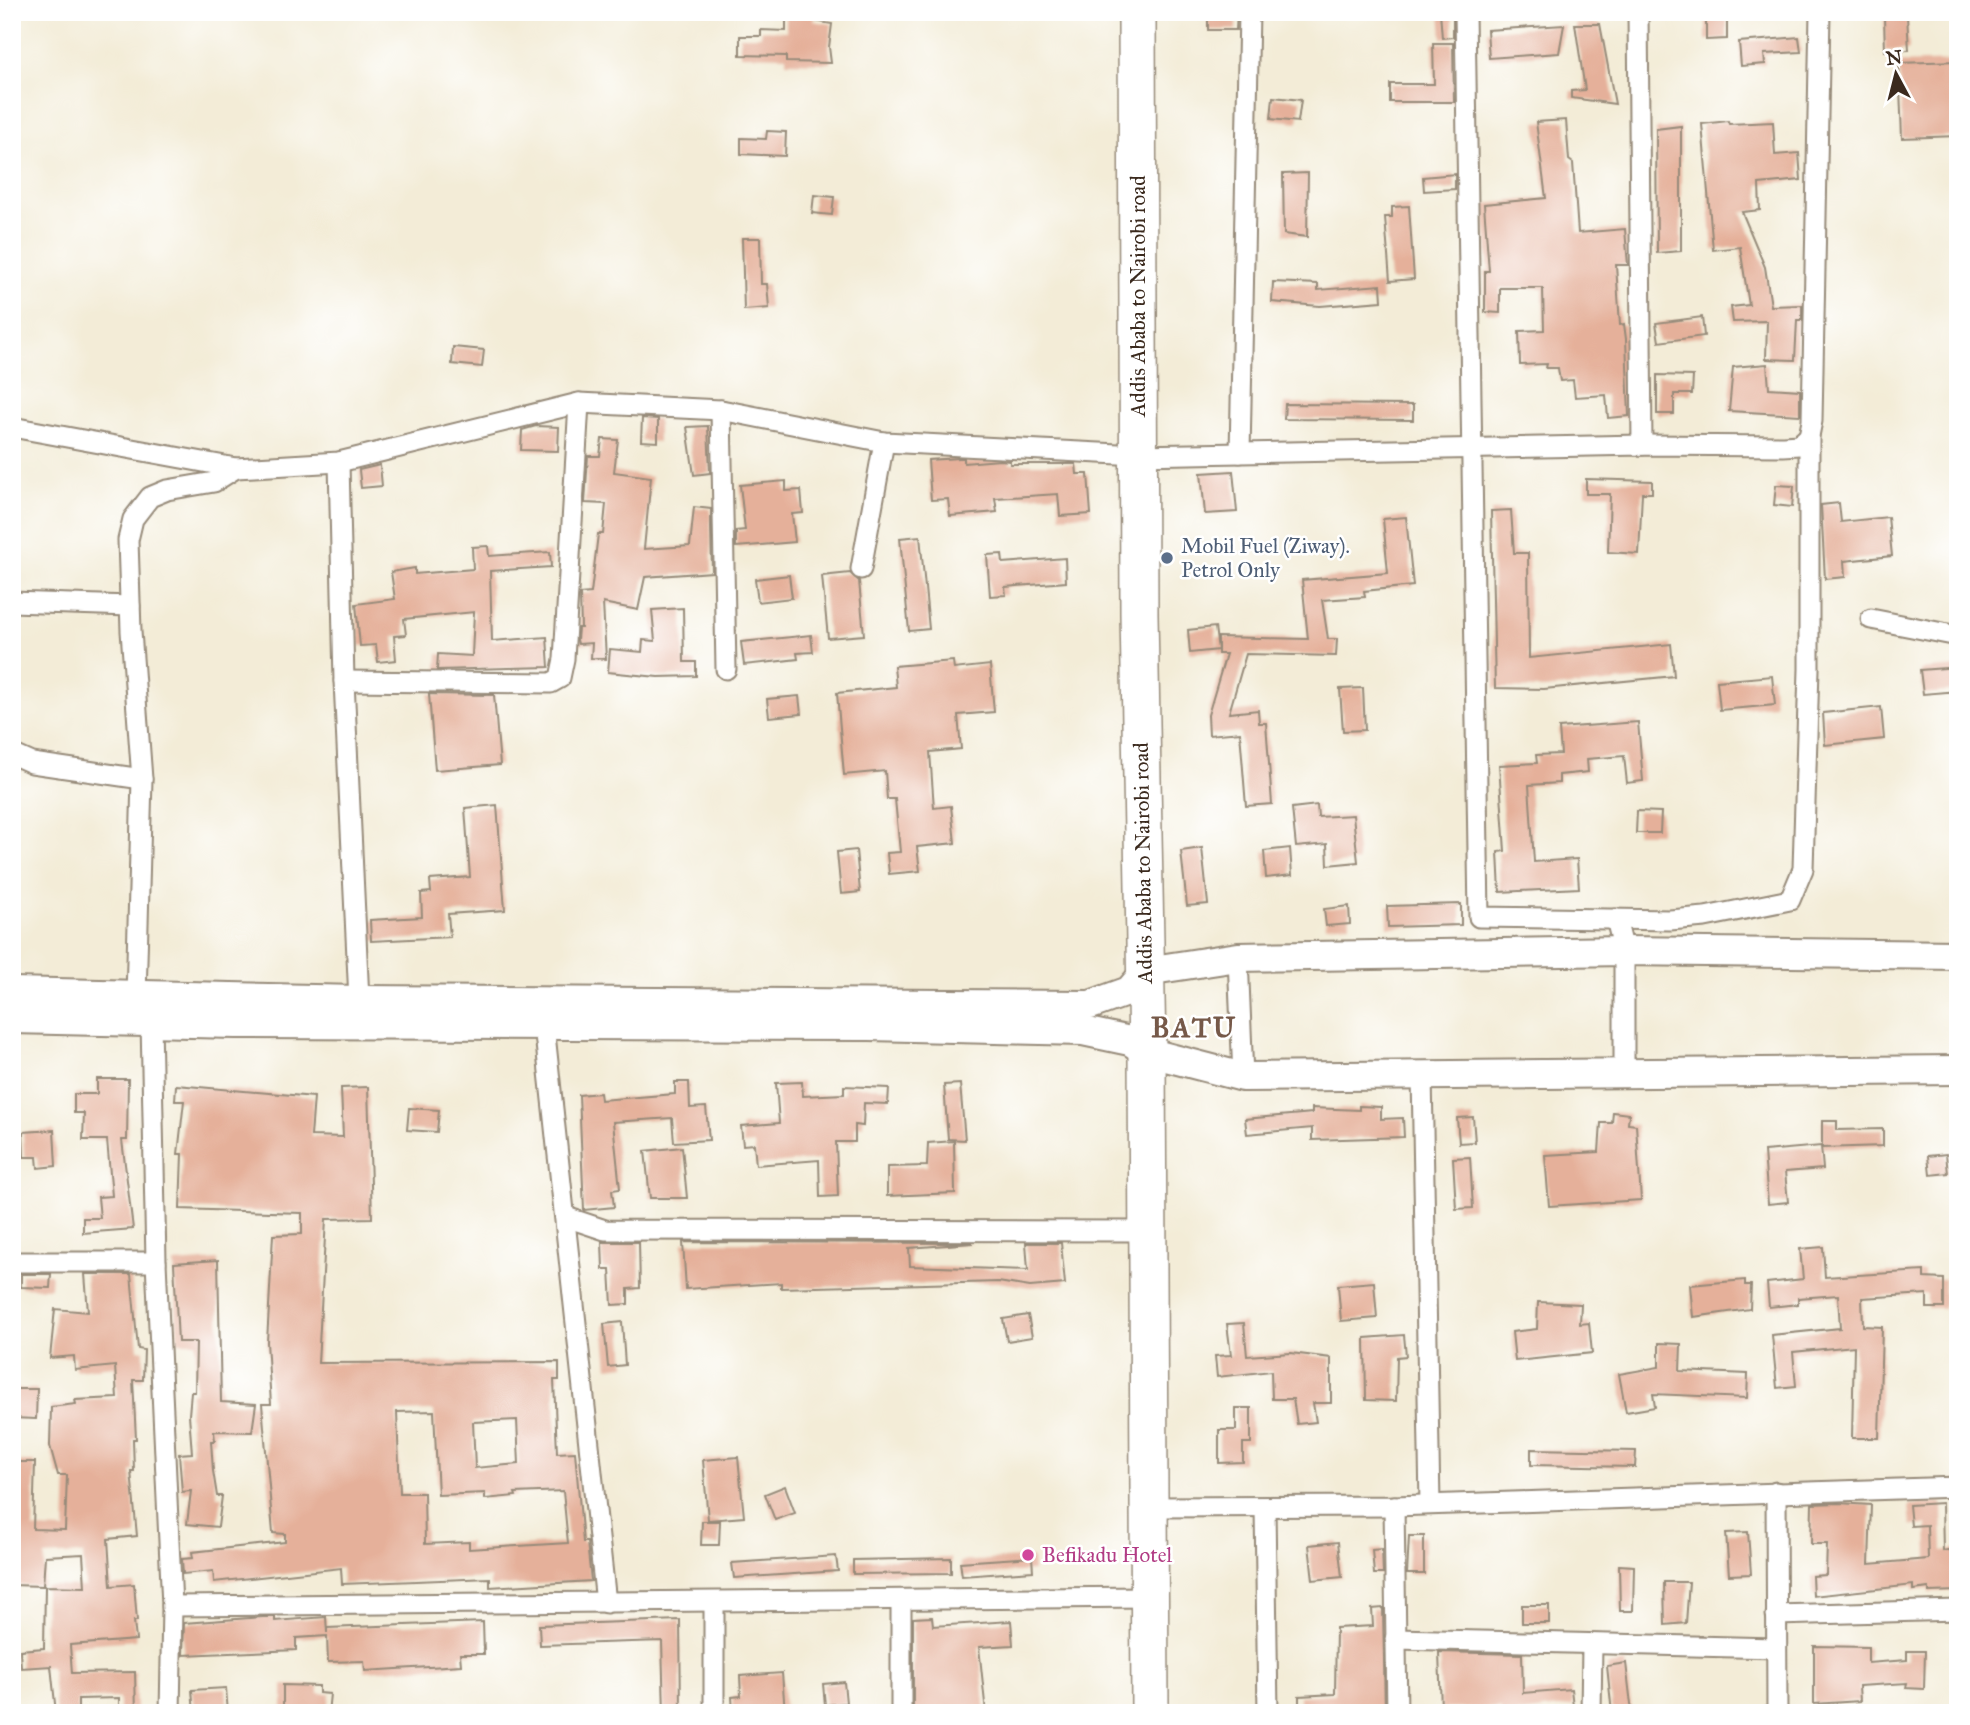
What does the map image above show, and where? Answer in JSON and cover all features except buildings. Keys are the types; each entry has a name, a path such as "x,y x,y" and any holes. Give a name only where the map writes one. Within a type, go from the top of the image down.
{"highway":[{"name":"Addis Ababa to Nairobi road","path":"1137,12 1138,455 1147,1052 1150,1713"}],"main road":[{"path":"12,992 136,997 359,1000 1090,1005 1129,991 1146,971 1238,957 1624,951 1958,955"},
{"path":"12,1018 151,1022 869,1026 1083,1031 1130,1041 1147,1052 1243,1077 1958,1070"}],"street":[{"path":"1240,453 1249,12"},
{"path":"1465,12 1479,917 1616,919 1706,917 1752,906 1782,903 1790,900 1803,869 1809,682 1809,436 1812,421 1820,12"},
{"path":"1638,12 1642,445"},
{"path":"12,427 236,468 339,463 579,403 721,410 884,442 1138,455 1642,445 1783,446 1799,445 1809,436"},
{"path":"344,681 551,683 561,678 579,403"},
{"path":"721,410 726,669"},
{"path":"861,569 884,442"},
{"path":"339,463 344,681 359,1000"},
{"path":"170,1713 172,1606 156,1262 151,1022 136,997 142,779 128,540 133,519 142,503 167,490 214,482 236,468"},
{"path":"12,602 130,606"},
{"path":"1871,619 1958,636"},
{"path":"12,754 32,763 142,779"},
{"path":"1616,919 1624,951 1624,1074"},
{"path":"1238,957 1243,1077"},
{"path":"568,1002 544,1025 606,1603"},
{"path":"1422,1075 1430,1504"},
{"path":"566,1217 605,1230 1146,1231"},
{"path":"569,1252 605,1230"},
{"path":"12,1262 156,1262"},
{"path":"1149,1507 1394,1506 1958,1487"},
{"path":"1776,1492 1777,1713"},
{"path":"1394,1506 1397,1713"},
{"path":"1265,1508 1268,1713"},
{"path":"172,1606 1148,1597"},
{"path":"901,1601 901,1713"},
{"path":"714,1713 715,1602"},
{"path":"1776,1615 1958,1610"},
{"path":"1395,1639 1776,1648"},
{"path":"1591,1713 1592,1645"}],"place":[{"name":"Mobil Fuel (Ziway). Petrol Only","path":"1167,558"},
{"name":"Befikadu Hotel","path":"1028,1555"}],"district":[{"name":"BATU","path":"1194,1027"}]}
